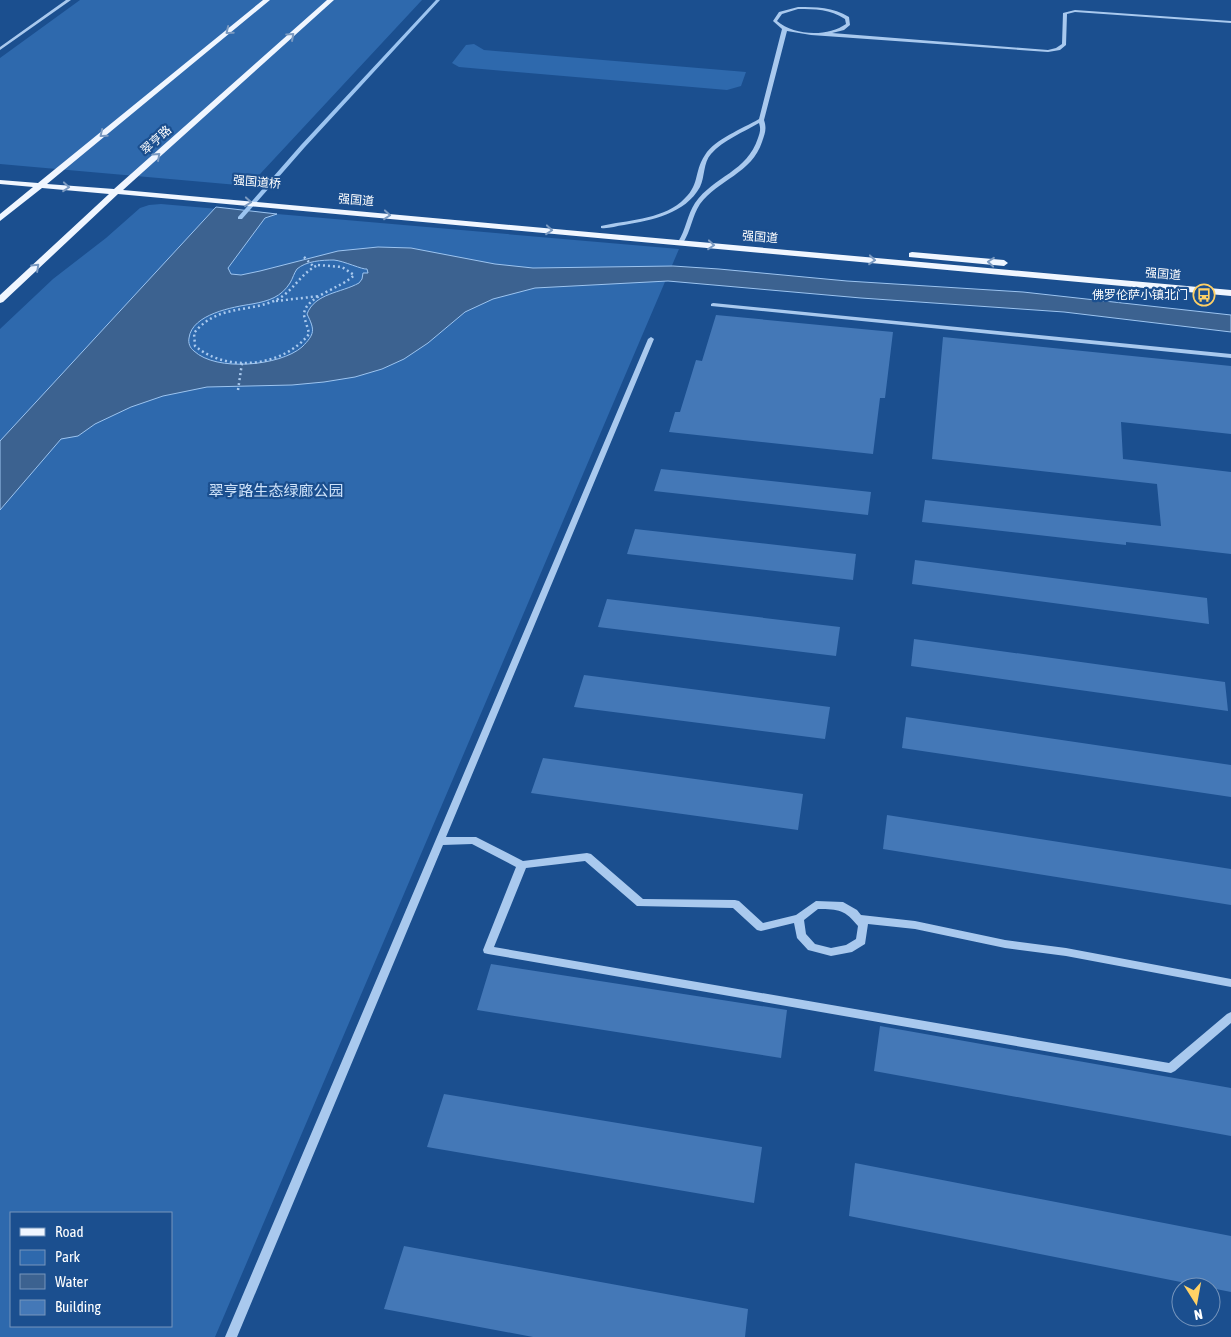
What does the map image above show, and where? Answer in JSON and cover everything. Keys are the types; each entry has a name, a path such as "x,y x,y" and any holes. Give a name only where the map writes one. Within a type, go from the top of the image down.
{"main road":[{"path":"2,216 266,0"},
{"name":"翠亨路","path":"0,300 107,200 331,0"},
{"path":"0,174 125,184"},
{"path":"0,182 117,192"},
{"name":"强国道桥","path":"125,184 295,198"},
{"name":"强国道桥","path":"117,192 286,206"},
{"name":"强国道","path":"295,198 1231,284"},
{"name":"强国道","path":"286,206 1231,293"}],"street":[{"path":"0,49 69,0"},
{"path":"812,2 816,8"},
{"path":"786,7 775,21 785,28 808,33 1048,51 1058,49 1064,45 1065,13 1070,12 1231,22"},
{"path":"782,12 798,8 816,8 833,11 847,18 848,24 841,29 827,33 808,33"},
{"path":"681,242 687,234 696,206 708,191 744,166 755,153 764,129 761,120 785,28"},
{"path":"603,227 640,220 670,211 688,199 698,186 705,159 711,150 761,120"},
{"path":"713,305 1231,356"},
{"path":"231,1337 651,340"},
{"path":"440,841 473,840 522,865 587,857 641,903 736,904 761,927 799,918 816,905 839,905 853,913 863,926 861,941 848,949 831,952 812,947 801,935 799,918"},
{"path":"522,865 488,950 1171,1068 1231,1017"},
{"path":"857,919 915,925 1005,944 1066,952 1231,983"}],"path":[{"path":"304,257 312,266"},
{"path":"268,303 290,292 303,274 312,266 340,266 349,270 354,275 349,281 320,296 308,305 304,312 309,334 297,348 269,360 242,362 216,360 206,356 195,346 194,333 202,324 217,315 268,303 320,296"},
{"path":"238,389 242,362"}],"green space":[{"path":"80,0 422,0 249,186 0,164 0,58"},
{"path":"474,44 484,50 746,72 741,86 727,90 459,67 452,63 466,45"},
{"name":"翠亨路生态绿廊公园","path":"161,204 679,249 215,1337 0,1337 0,329 53,279 106,238 140,208"}],"water":[{"path":"216,207 277,214 265,218 228,268 231,274 241,275 260,271 338,251 378,247 411,248 495,264 533,268 673,266 719,269 847,281 1023,292 1231,315 1231,332 1064,312 861,298 668,281 535,288 493,299 465,312 428,343 404,359 382,369 355,377 292,385 207,387 163,396 131,407 95,424 78,436 61,439 0,510 0,441","holes":["319,261 338,261 367,269 368,273 363,273 359,283 329,294 311,307 307,314 312,328 311,335 302,347 292,353 279,359 264,362 232,364 204,358 190,347 189,340 192,330 205,317 235,307 274,298 283,292 297,269 305,264"]}],"building":[{"path":"716,315 893,332 885,398 880,398 873,454 669,432 675,412 680,412 696,360 702,361"},
{"path":"943,337 1231,366 1231,434 1121,422 1123,459 1231,472 1231,554 1126,542 1126,545 922,522 925,500 1161,526 1157,484 932,459"},
{"path":"661,469 871,492 868,515 654,491"},
{"path":"635,529 856,554 853,580 627,554"},
{"path":"915,560 1207,598 1209,624 912,584"},
{"path":"607,599 840,627 836,656 598,627"},
{"path":"914,639 1225,682 1228,711 911,666"},
{"path":"584,675 830,707 825,739 574,707"},
{"path":"906,717 1231,765 1231,797 902,748"},
{"path":"543,758 803,794 798,830 531,793"},
{"path":"887,815 1231,869 1231,905 883,849"},
{"path":"491,964 787,1010 781,1058 477,1010"},
{"path":"880,1026 1231,1088 1231,1136 874,1071"},
{"path":"444,1094 762,1147 754,1203 427,1147"},
{"path":"855,1163 1231,1236 1231,1292 1221,1290 1221,1277 1171,1277 1171,1280 849,1216"},
{"path":"404,1246 748,1309 745,1337 533,1337 384,1309"}],"waterway":[{"path":"240,218 303,146 438,0"}],"place":[{"name":"佛罗伦萨小镇北门","path":"1204,295"}]}
